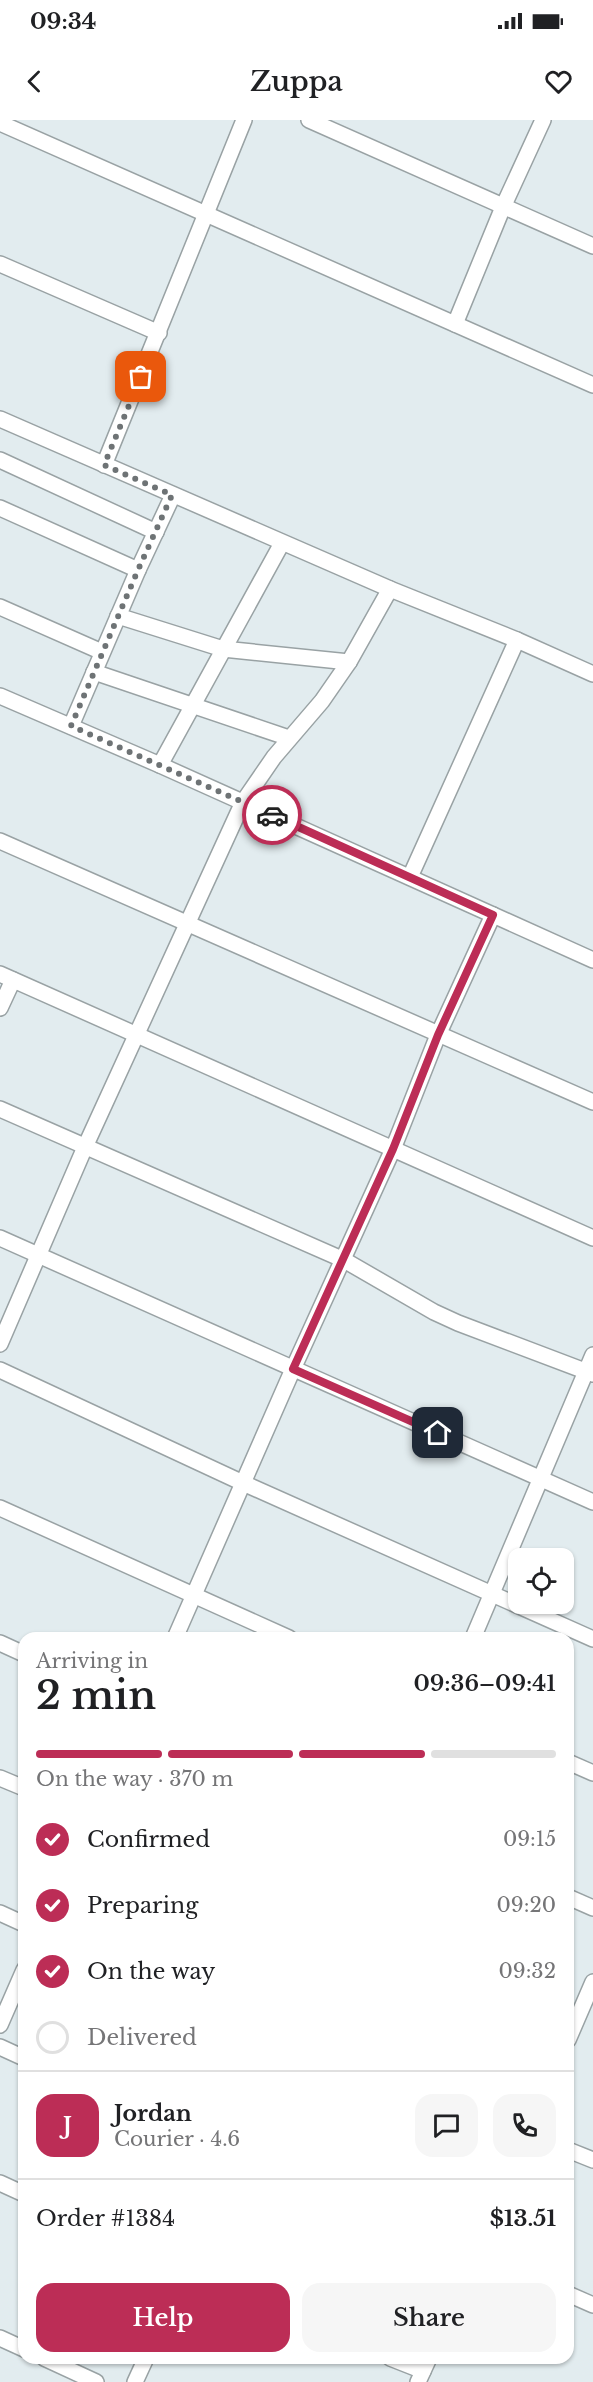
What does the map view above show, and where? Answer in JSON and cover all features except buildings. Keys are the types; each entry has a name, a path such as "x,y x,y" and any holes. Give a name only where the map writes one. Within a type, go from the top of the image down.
{"street":[{"path":"104,465 244,120"},
{"path":"309,120 593,246"},
{"path":"455,324 503,207 543,120"},
{"path":"0,123 593,385"},
{"path":"0,264 159,333"},
{"path":"1,422 390,589 517,639 593,674"},
{"path":"0,460 156,532"},
{"path":"71,726 172,495"},
{"path":"0,508 138,570"},
{"path":"160,765 282,543"},
{"path":"0,1344 85,1147 243,802 289,738 322,701 350,662 390,589"},
{"path":"0,607 102,652"},
{"path":"118,616 223,649 350,662"},
{"path":"410,877 517,639"},
{"path":"94,672 289,738"},
{"path":"0,696 160,765 593,960"},
{"path":"0,841 593,1102"},
{"path":"178,1632 393,1149 438,1035 493,915"},
{"path":"0,1008 6,977 593,1238"},
{"path":"0,1109 344,1260 434,1312 458,1323 589,1372"},
{"path":"0,1238 593,1502"},
{"path":"476,1632 589,1372 593,1355"},
{"path":"0,1370 593,1639"},
{"path":"0,1508 276,1632"},
{"path":"0,1643 18,1651"},
{"path":"574,1765 593,1773"},
{"path":"0,1778 18,1786"},
{"path":"574,1900 593,1908"},
{"path":"0,1913 18,1921"},
{"path":"574,2029 586,2017 593,1982"},
{"path":"0,2025 18,1984"},
{"path":"0,2047 18,2055"},
{"path":"574,2152 593,2160"},
{"path":"0,2183 18,2191"},
{"path":"574,2297 593,2305"},
{"path":"0,2338 18,2346"},
{"path":"57,2364 96,2382"},
{"path":"135,2382 143,2364"},
{"path":"406,2364 423,2370"}],"way so far":[{"path":"141,377 104,465 172,495 71,726 272,815"}],"route":[{"path":"272,815 493,915 438,1035 393,1149 293,1369 438,1433"}]}
